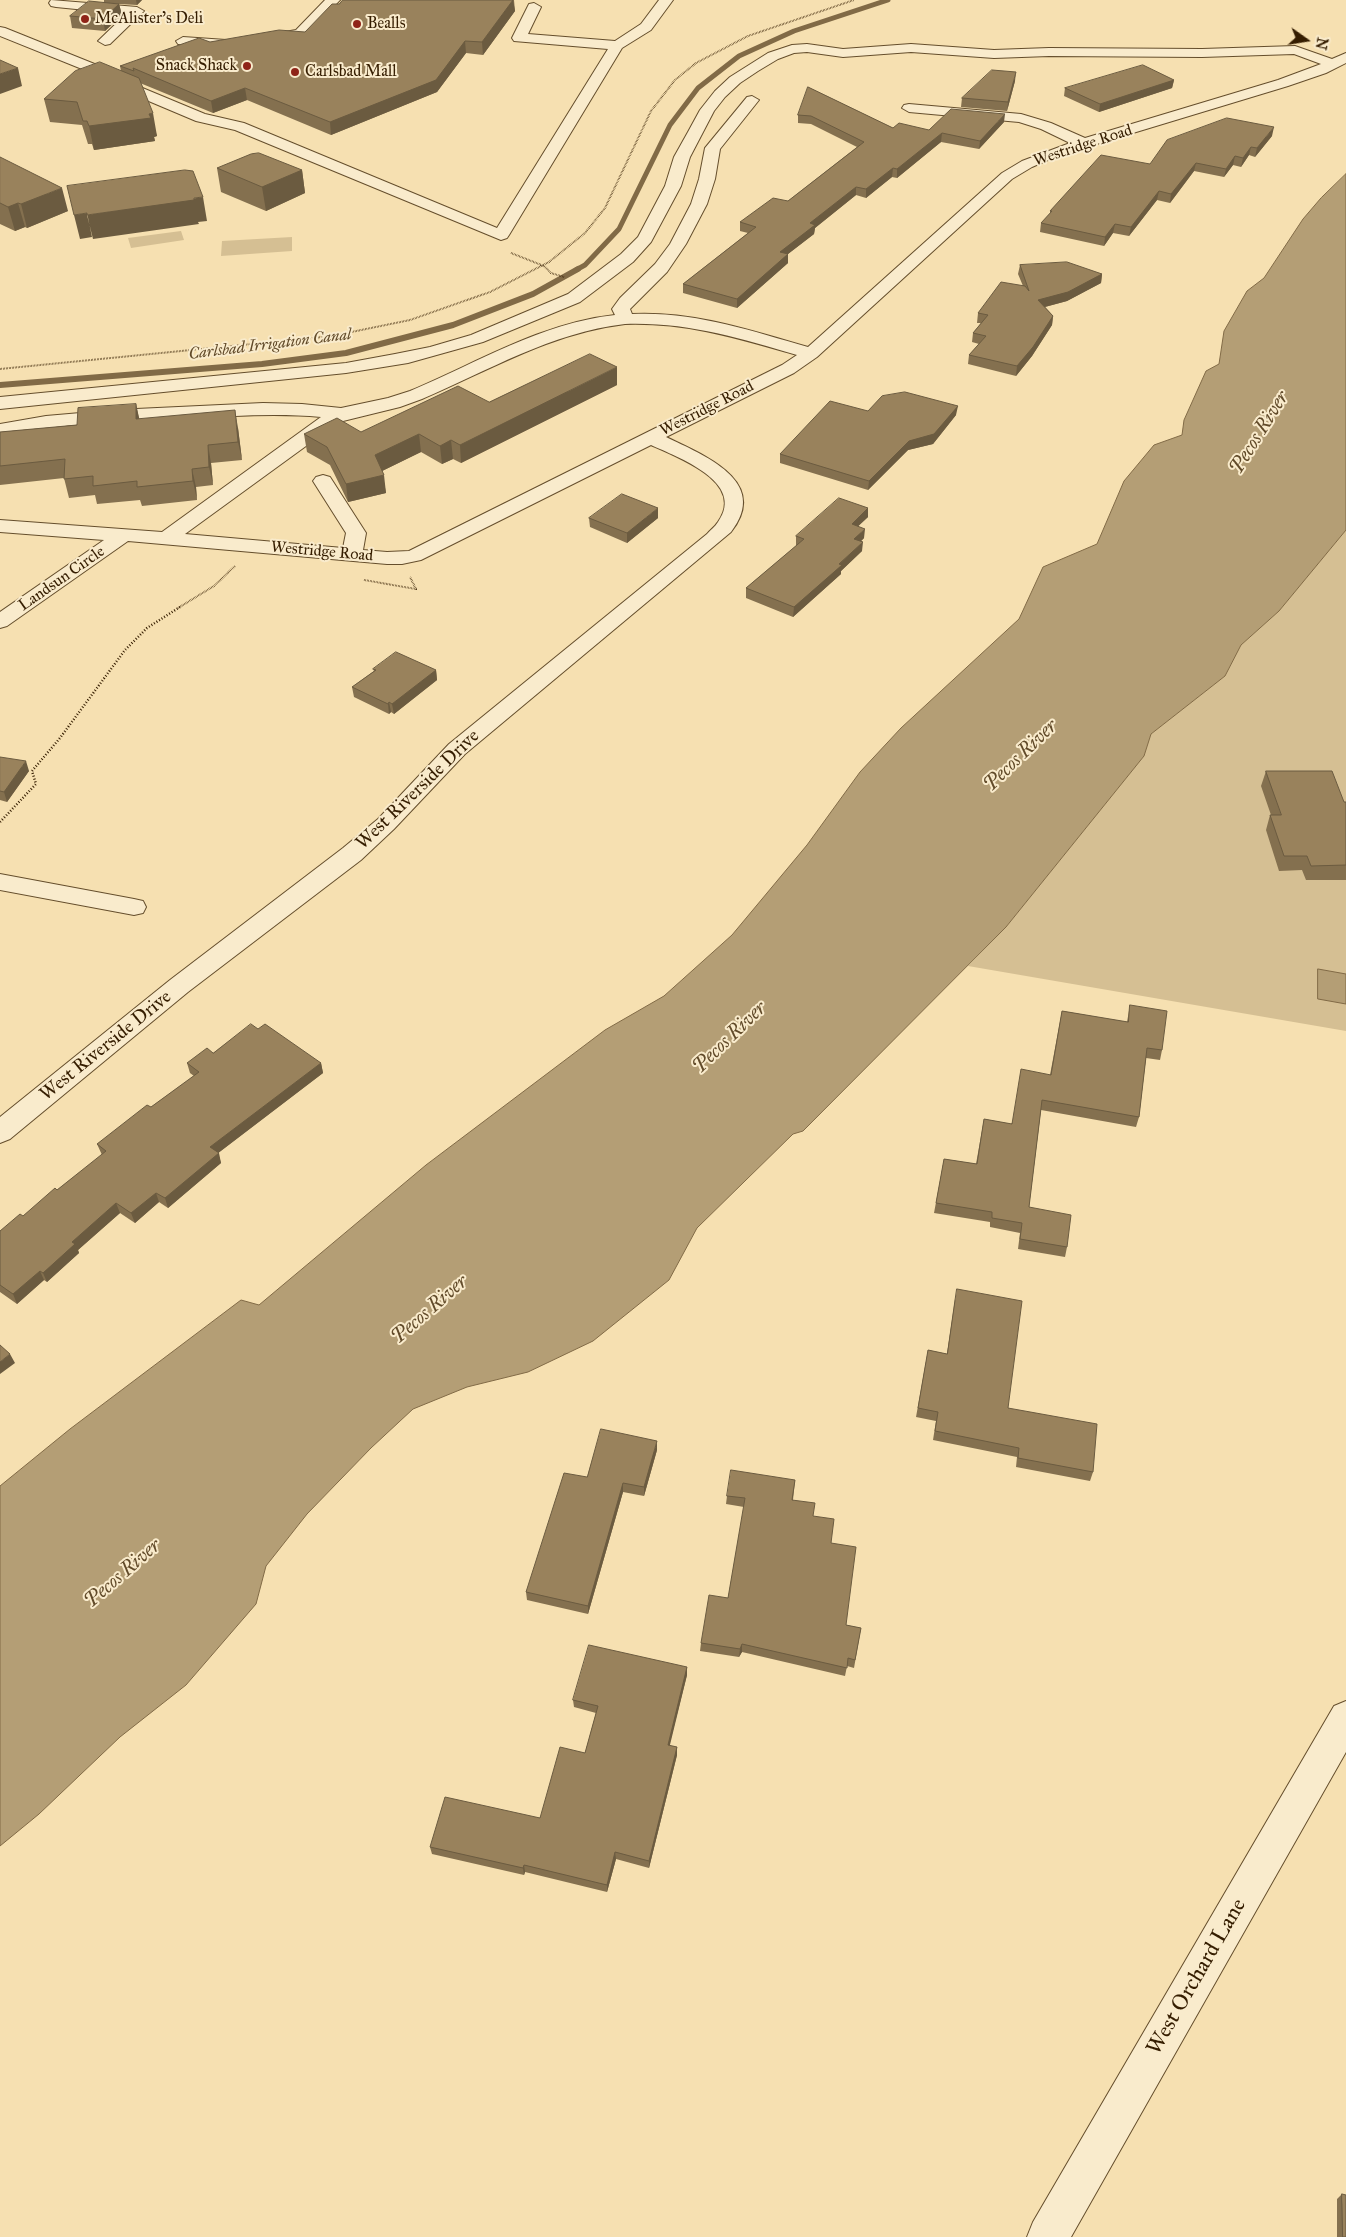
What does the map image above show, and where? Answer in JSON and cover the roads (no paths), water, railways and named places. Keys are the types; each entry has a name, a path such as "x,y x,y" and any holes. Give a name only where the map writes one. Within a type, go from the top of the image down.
{"street":[{"path":"256,41 300,33 333,0"},
{"path":"0,31 92,68 110,80 201,118 239,126 501,235 617,45 639,33 654,21 666,0"},
{"path":"56,3 137,11 106,41"},
{"path":"537,4 519,38 617,45"},
{"path":"515,6 537,4"},
{"path":"183,41 224,44 240,43"},
{"path":"0,403 346,368 401,359 445,349 494,333 580,295 627,258 645,239 673,186 682,157 707,110 720,94 735,80 753,68 773,56 792,49 807,48 844,53 911,48 987,54 1049,52 1194,53 1295,50 1340,60"},
{"name":"Westridge Road","path":"0,526 166,538 352,555 402,558 421,552 483,523 788,369 811,353 1007,176 1036,160 1274,86 1340,60"},
{"path":"624,319 621,309 661,268 692,218 699,204 707,179 710,156 716,142 732,126 752,100"},
{"path":"909,108 1021,118 1046,126 1085,144"},
{"path":"0,430 66,419 252,409 294,408 341,414 393,403 416,395 553,334 583,326 624,319 700,323 811,353"},
{"path":"166,538 292,445 341,414"},
{"name":"West Riverside Drive","path":"0,1132 179,986 352,854 386,824 457,748 728,523 733,510 734,498 728,483 714,470 651,437"},
{"path":"323,480 356,533 352,555"},
{"name":"Landsun Circle","path":"0,622 124,535"},
{"path":"0,882 134,907"},
{"name":"West Orchard Lane","path":"1048,2237 1346,1718"}],"water":[{"name":"Pecos River","path":"1346,174 1346,530 1279,611 1241,645 1225,676 1151,734 1144,756 1006,927 803,1131 793,1134 697,1228 669,1280 593,1341 528,1372 467,1387 413,1409 371,1448 307,1514 266,1566 256,1604 186,1685 120,1737 39,1814 0,1846 0,1486 70,1429 241,1300 259,1305 426,1165 605,1030 664,996 732,935 807,845 860,772 901,728 1019,619 1043,567 1097,544 1124,481 1154,445 1182,435 1184,420 1206,371 1219,364 1224,331 1247,291 1264,278 1303,219"},
{"path":"1318,969 1346,974 1346,1004 1318,999"}],"waterway":[{"name":"Carlsbad Irrigation Canal","path":"576,270 585,265 619,229 670,125 698,88 739,56 794,31 888,0"},
{"name":"Carlsbad Irrigation Canal","path":"0,385 262,364 346,353 453,325 533,294 578,269"}],"place":[{"name":"McAlister's Deli","path":"85,19"},
{"name":"Bealls","path":"357,24"},
{"name":"Snack Shack","path":"247,66"},
{"name":"Carlsbad Mall","path":"295,72"}]}
